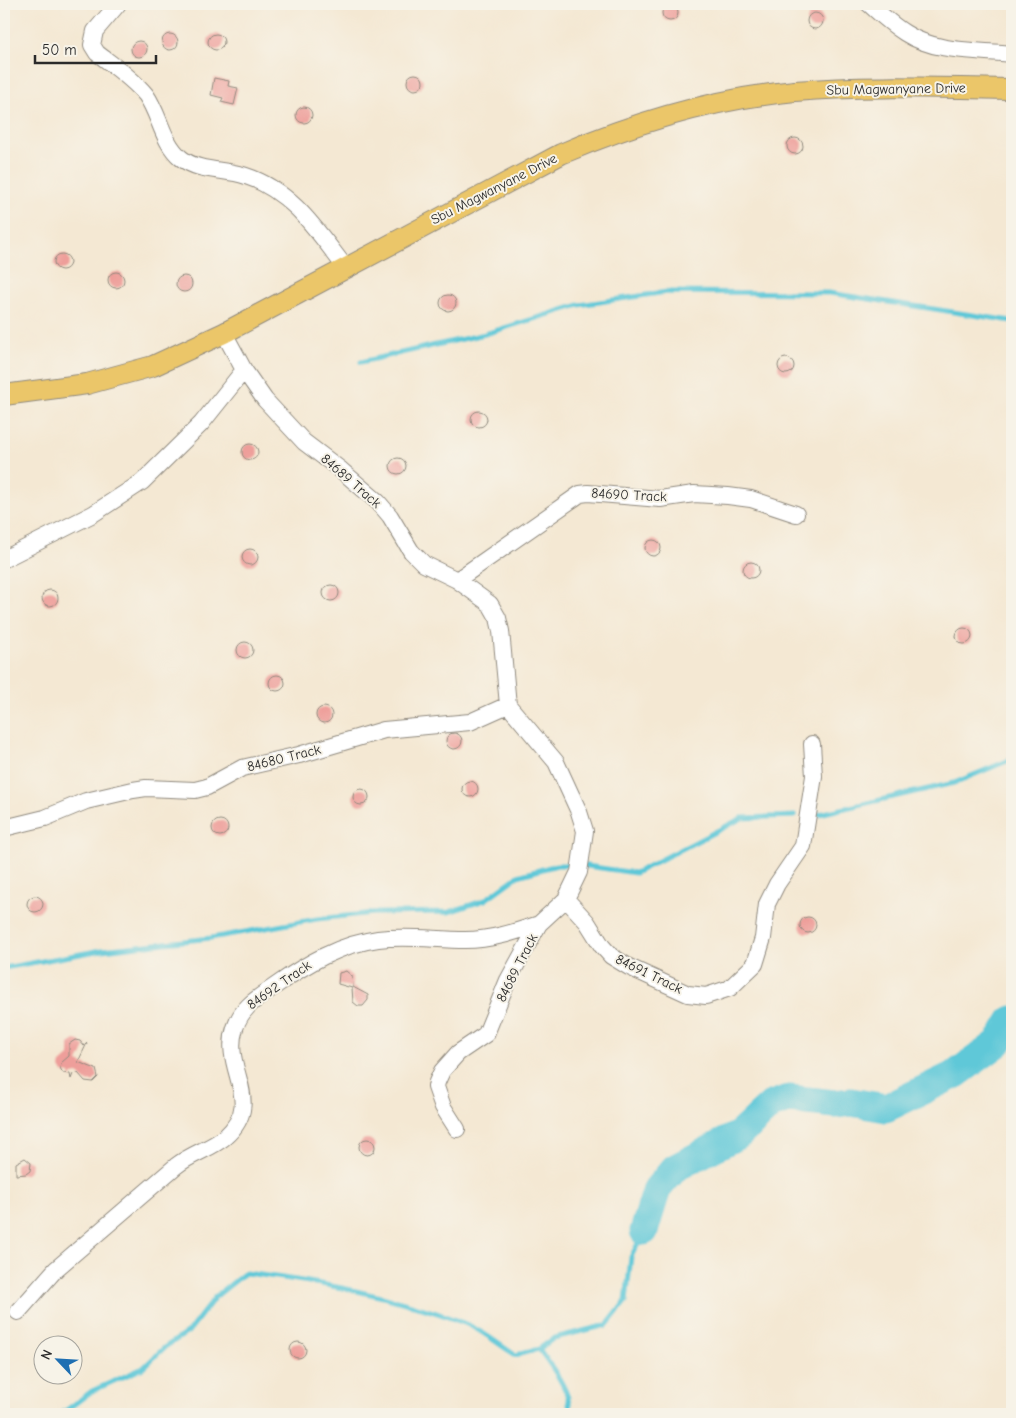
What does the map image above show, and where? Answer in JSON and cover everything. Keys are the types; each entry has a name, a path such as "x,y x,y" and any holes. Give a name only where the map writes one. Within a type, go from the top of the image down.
{"main road":[{"name":"Sbu Magwanyane Drive","path":"4,394 87,384 138,371 224,333 345,267 561,154 607,135 661,117 726,102 796,91 1012,89"}],"street":[{"path":"118,4 96,31 92,45 97,53 145,94 170,145 177,154 190,164 246,176 266,184 304,213 345,267"},
{"path":"869,4 905,33 943,48 1012,54"},
{"name":"84689 Track","path":"224,333 244,370 265,400 304,442 342,470 378,502 418,557 437,571 457,580 490,604 498,618 508,705 556,762 579,812 585,831 584,852 579,872 566,899 539,924 508,980 486,1034 458,1053 442,1070 437,1082 437,1093 443,1107 457,1129"},
{"path":"4,559 93,514 142,482 201,424 244,370"},
{"name":"84690 Track","path":"457,580 580,494 660,498 694,494 728,496 751,499 796,514"},
{"name":"84680 Track","path":"4,828 45,818 86,801 133,790 201,788 220,781 242,768 299,755 384,730 470,722 508,705"},
{"name":"84691 Track","path":"566,899 587,922 602,946 611,956 629,966 688,994 706,996 730,988 755,964 763,938 767,904 777,884 803,846 814,776 812,744"},
{"name":"84692 Track","path":"18,1312 56,1268 189,1155 224,1138 234,1128 242,1115 244,1098 232,1059 231,1041 237,1022 248,1004 310,962 365,941 407,937 465,940 492,938 539,924"}],"building":[{"path":"670,5 676,7 678,13 676,19 670,21 664,19 662,13 664,7"},
{"path":"815,13 821,15 823,21 821,27 815,29 809,27 807,21 809,15"},
{"path":"167,34 173,34 178,39 176,48 167,50 162,45 162,39"},
{"path":"216,34 222,36 224,42 222,48 216,50 210,48 208,42 210,36"},
{"path":"136,41 142,41 147,46 145,55 136,57 131,52 131,46"},
{"path":"415,74 421,76 423,82 421,88 415,90 409,88 407,82 409,76"},
{"path":"214,78 229,81 228,86 238,88 234,105 221,102 223,98 211,95"},
{"path":"304,107 310,109 312,115 310,121 304,123 298,121 296,115 298,109"},
{"path":"795,138 801,140 803,146 801,152 795,154 789,152 787,146 789,140"},
{"path":"62,254 68,256 70,262 68,268 62,270 56,268 54,262 56,256"},
{"path":"116,272 122,274 124,280 122,286 116,288 110,286 108,280 110,274"},
{"path":"184,276 190,278 192,284 190,290 184,292 178,290 176,284 178,278"},
{"path":"448,295 454,297 456,303 454,309 448,311 442,309 440,303 442,297"},
{"path":"786,358 792,360 794,366 792,372 786,374 780,372 778,366 780,360"},
{"path":"479,411 485,413 487,419 485,425 479,427 473,425 471,419 473,413"},
{"path":"250,444 256,446 258,452 256,458 250,460 244,458 242,452 244,446"},
{"path":"398,458 404,460 406,466 404,472 398,474 392,472 390,466 392,460"},
{"path":"653,540 659,542 661,548 659,554 653,556 647,554 645,548 647,542"},
{"path":"250,549 256,551 258,557 256,563 250,565 244,563 242,557 244,551"},
{"path":"751,562 757,564 759,570 757,576 751,578 745,576 743,570 745,564"},
{"path":"331,585 337,587 339,593 337,599 331,601 325,599 323,593 325,587"},
{"path":"50,590 56,592 58,598 56,604 50,606 44,604 42,598 44,592"},
{"path":"964,628 970,630 972,636 970,642 964,644 958,642 956,636 958,630"},
{"path":"245,642 251,644 253,650 251,656 245,658 239,656 237,650 239,644"},
{"path":"277,675 283,677 285,683 283,689 277,691 271,689 269,683 271,677"},
{"path":"324,707 330,709 332,715 330,721 324,723 318,721 316,715 318,709"},
{"path":"454,733 460,735 462,741 460,747 454,749 448,747 446,741 448,735"},
{"path":"470,781 476,783 478,789 476,795 470,797 464,795 462,789 464,783"},
{"path":"361,789 367,791 369,797 367,803 361,805 355,803 353,797 355,791"},
{"path":"220,820 226,822 228,828 226,834 220,836 214,834 212,828 214,822"},
{"path":"35,896 41,898 43,904 41,910 35,912 29,910 27,904 29,898"},
{"path":"808,917 814,919 816,925 814,931 808,933 802,931 800,925 802,919"},
{"path":"346,971 352,976 353,987 368,995 368,1000 363,1006 358,1006 353,1002 352,988 338,984 339,973"},
{"path":"75,1040 80,1041 84,1046 87,1043 78,1062 96,1069 98,1077 93,1082 85,1081 78,1073 73,1074 71,1079 70,1074 63,1073 60,1068 61,1063 69,1056 69,1044"},
{"path":"367,1139 373,1141 375,1147 373,1153 367,1155 361,1153 359,1147 361,1141"},
{"path":"25,1158 31,1163 30,1171 26,1174 16,1175 16,1163"},
{"path":"298,1342 304,1344 306,1350 304,1356 298,1358 292,1356 290,1350 292,1344"}],"waterway":[{"path":"361,362 485,334 579,305 667,292 829,293 1012,321"},
{"path":"815,815 954,783 1012,759"},
{"path":"4,968 102,950 211,938 317,919 373,913 449,912 485,900 518,876 557,865 580,865 635,873 742,818 795,816"},
{"path":"644,1231 657,1189 675,1168 740,1134 771,1105 789,1099 835,1104 851,1102 886,1108 956,1074 998,1043 1012,1020"},
{"path":"61,1414 92,1391 143,1368 165,1347 188,1332 215,1297 245,1273 328,1285 383,1297 438,1313 471,1326 516,1355 539,1349 554,1338 607,1325 626,1301 631,1257 644,1231"},
{"path":"539,1349 555,1371 565,1390 568,1399 568,1414"}]}
